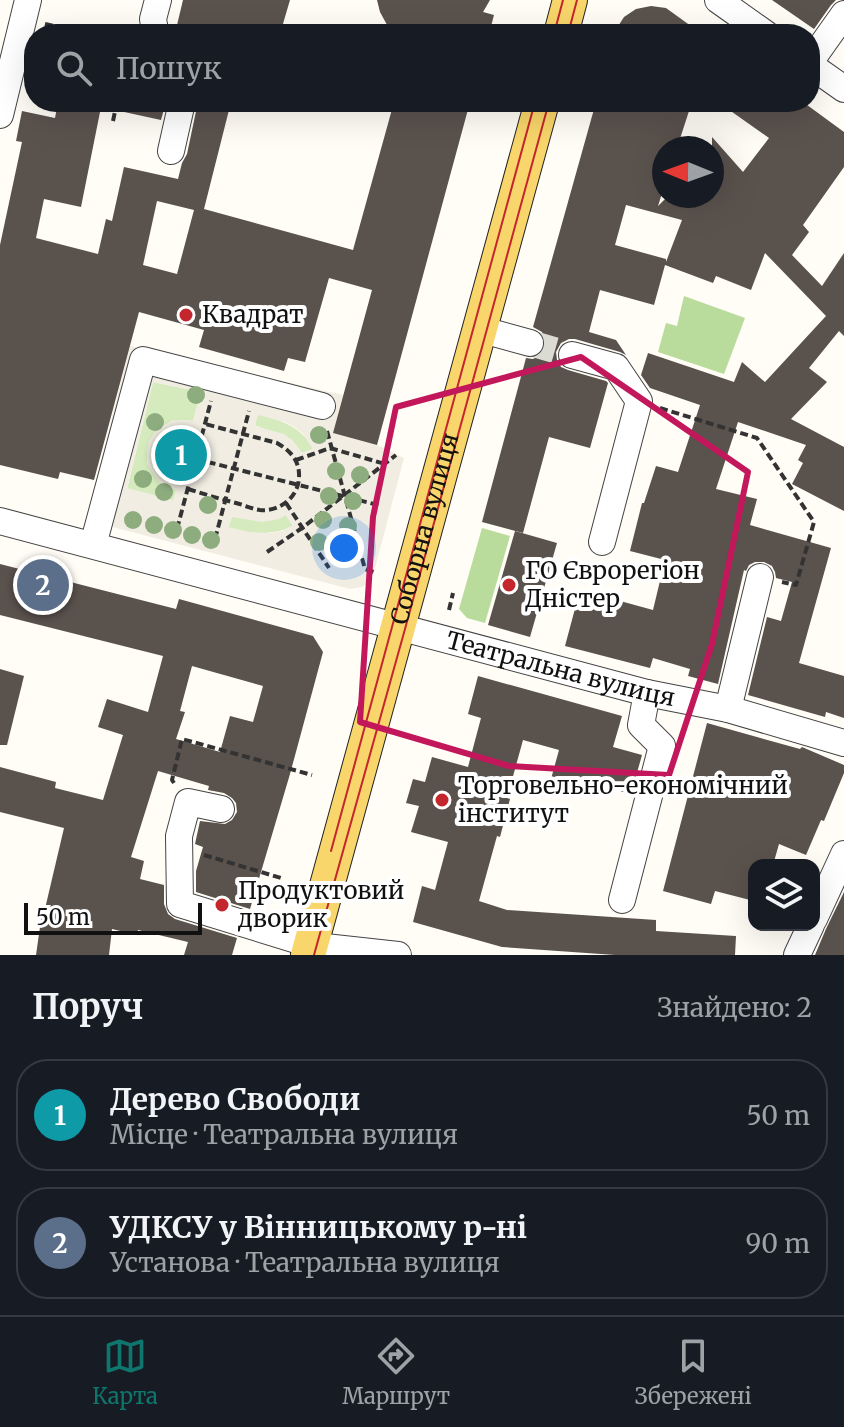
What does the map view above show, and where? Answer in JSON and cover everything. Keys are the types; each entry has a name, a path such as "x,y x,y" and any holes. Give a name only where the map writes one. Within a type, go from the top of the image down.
{"main road":[{"path":"564,24 570,0"},
{"name":"Соборна вулиця","path":"310,950 539,112"}],"street":[{"path":"154,24 158,0"},
{"path":"718,0 752,24"},
{"path":"0,115 26,9"},
{"path":"820,49 844,14"},
{"path":"820,71 844,89"},
{"path":"171,151 180,112"},
{"path":"479,329 530,343"},
{"path":"572,355 616,367 639,401 602,542"},
{"path":"93,545 143,360 322,406"},
{"name":"Театральна вулиця","path":"0,521 647,693 728,709 844,743"},
{"path":"728,709 760,577"},
{"path":"622,900 662,746 641,725 647,693"},
{"path":"221,809 188,802 179,836 180,904 310,950 398,955"},
{"path":"820,906 844,854"},
{"path":"797,955 808,931"}],"path":[{"path":"26,9 64,24"},
{"path":"113,121 115,112"},
{"path":"177,529 217,379"},
{"path":"215,539 255,389"},
{"path":"639,401 757,438 814,522 796,585 760,577"},
{"path":"322,406 330,448 365,569 374,572"},
{"path":"188,489 261,510 274,509 286,503 298,485 296,460 288,449 277,443 205,424"},
{"path":"296,460 330,448 385,464"},
{"path":"267,552 396,455"},
{"path":"196,459 382,506"},
{"path":"286,503 329,568"},
{"path":"449,610 453,593"},
{"path":"188,802 172,780 182,739 312,775"},
{"path":"179,847 281,878"}],"highlighted area":[{"path":"581,357 748,472 712,644 669,775 509,766 360,722 373,517 396,407"}],"green space":[{"path":"684,296 745,318 724,374 658,352 666,323 677,326"},
{"path":"153,382 201,392 193,421 179,420 168,424 149,442 166,487 176,490 173,501 127,489"},
{"path":"258,414 297,430 313,449 302,453 292,440 254,425"},
{"path":"286,515 293,526 269,533 228,528 232,517"},
{"path":"482,528 510,536 485,623 467,618 459,609"}],"shaded area":[{"path":"130,346 343,395 333,433 377,445 404,458 374,572 362,587 350,589 86,520","holes":["153,382 201,392 193,421 172,420 155,432 149,441 147,464 159,482 176,490 173,500 127,488","258,415 296,428 313,449 302,453 284,434 255,426","286,515 293,525 270,533 228,527 232,517 262,522"]}],"building":[{"path":"183,0 290,0 283,24 177,24"},
{"path":"377,0 490,0 483,12 494,15 492,24 387,24"},
{"path":"772,0 836,0 818,24 807,24"},
{"path":"651,6 666,8 688,24 619,24 636,9"},
{"path":"22,111 55,118 56,112 100,112 81,207 44,199 36,238 98,254 106,219 112,221 124,167 178,179 196,112 228,112 204,209 353,250 391,112 467,112 377,445 333,433 372,290 329,278 305,362 288,358 284,371 199,347 204,330 139,312 94,480 60,472 58,479 0,465 0,245 22,142 16,141","holes":["157,201 194,210 177,274 143,265"]},
{"path":"124,112 163,112 161,120"},
{"path":"593,112 689,112 681,136 652,136 652,208 724,208 724,151 743,172 769,138 732,112 817,112 844,132 844,167 803,225 809,232 792,255 822,286 844,253 844,336 839,331 809,368 827,382 791,419 844,447 844,511 792,484 803,463 798,460 806,445 738,422 716,489 757,499 750,525 831,548 799,663 844,676 844,718 826,712 825,717 748,695 767,617 781,621 792,582 776,578 772,566 764,562 755,562 744,570 718,684 688,676 690,669 653,658 650,668 565,646 580,590 653,610 665,560 630,551 642,503 656,466 678,472 700,405 650,388 641,375 648,353 734,382 742,362 765,382 826,316 765,253 751,290 716,276 713,283 665,265 654,305 600,290 589,332 616,340 626,355 575,339 561,343 556,352 561,367 608,383 590,448 549,437 523,533 482,522 526,358 541,355 546,340 542,332 533,327","holes":["626,205 682,220 666,262 666,259 615,245"]},
{"path":"515,531 557,543 530,637 488,625"},
{"path":"0,564 176,609 179,599 313,636 323,652 250,909 196,892 196,871 203,847 195,844 200,821 225,824 237,812 232,798 208,790 209,786 158,771 131,857 144,861 140,879 164,885 164,904 168,914 175,919 237,938 232,955 184,955 188,942 138,930 137,935 112,929 109,955 36,955 42,913 64,828 0,812 0,767 56,782 55,788 103,800 123,735 98,727 107,699 148,712 163,656 0,615","holes":["192,666 263,686 253,722 230,716 220,752 176,739 185,712 180,711"]},
{"path":"0,669 24,676 7,745 0,745"},
{"path":"478,676 622,716 613,747 642,755 631,794 602,786 601,792 551,779 559,750 523,740 500,837 497,836 479,901 507,910 656,920 656,931 736,936 735,955 615,955 502,947 413,922 422,886 435,890 448,842 411,832 419,806 406,803 413,779 425,782 432,757 468,767 481,718 468,714"},
{"path":"707,723 800,749 802,747 844,765 844,773 824,821 821,820 806,855 779,844 775,859 748,859 748,899 715,891 711,904 663,891"},
{"path":"844,892 844,955 815,955 826,929"}],"tunnel":[{"path":"530,343 572,355"}],"tram line":[{"path":"557,24 563,0"},
{"path":"571,24 577,0"},
{"path":"331,851 532,112"},
{"path":"314,955 546,112"}],"place":[{"name":"Квадрат","path":"186,315"},
{"name":"Дерево Свободи","path":"181,455"},
{"name":"УДКСУ у Вінницькому р-ні","path":"43,585"},
{"name":"ГО Єврорегіон Дністер","path":"509,585"},
{"name":"Торговельно-економічний інститут","path":"442,800"},
{"name":"Продуктовий дворик","path":"222,905"}]}
